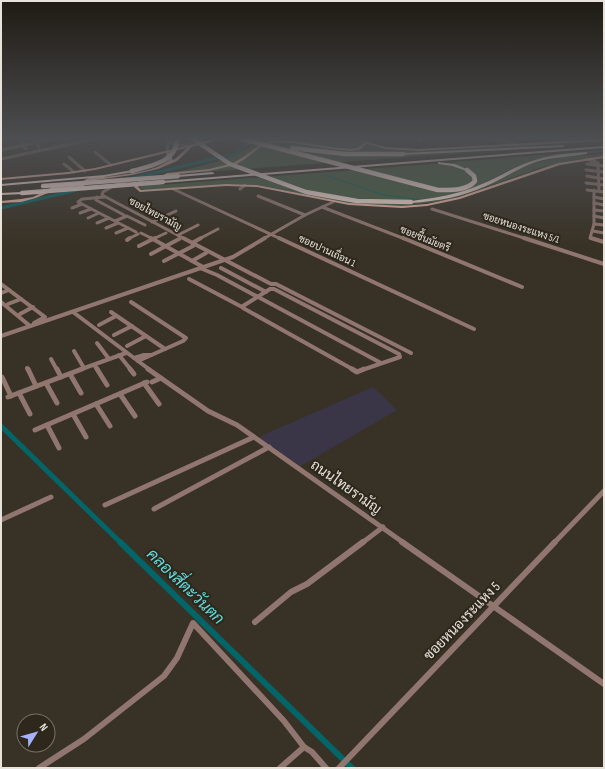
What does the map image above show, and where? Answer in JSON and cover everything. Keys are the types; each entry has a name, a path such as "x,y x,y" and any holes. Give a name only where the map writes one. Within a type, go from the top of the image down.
{"highway":[{"path":"1,185 110,175"},
{"path":"1,189 191,175"},
{"path":"1,194 248,175"},
{"path":"260,175 306,192 357,201 411,202 449,197 468,192 505,175"},
{"path":"380,175 438,190 454,191 470,186 475,178 472,175"}],"main road":[{"path":"1,179 44,175"},
{"path":"1,202 23,200 45,194 52,188 80,186 87,180 118,175"},
{"path":"166,175 157,180 141,182 136,185 137,189 143,192 245,185 283,190 333,202 360,206 394,207 445,202 526,175"}],"street":[{"path":"598,175 599,191"},
{"path":"587,176 604,178"},
{"name":"ซอยไทยรามัญ","path":"125,182 117,184 103,192 102,195 192,244 271,284 276,284 411,353"},
{"path":"586,183 604,185"},
{"path":"240,189 245,185"},
{"name":"ซอยปานเถื่อน 1","path":"173,189 271,235 318,255 474,329"},
{"path":"587,190 604,192"},
{"path":"594,190 594,224 590,238 604,242"},
{"path":"258,196 305,215"},
{"path":"97,197 96,200 124,215"},
{"path":"105,197 78,201 116,222 166,246 201,267 381,363"},
{"path":"594,197 604,198"},
{"path":"1,336 233,257 305,215 333,202"},
{"path":"594,203 604,205"},
{"path":"72,208 82,204"},
{"name":"ซอยชื้นมัยตรี","path":"322,207 368,224 522,287"},
{"path":"80,213 91,209"},
{"name":"ซอยหนองระแหง 5/1","path":"432,209 604,264"},
{"path":"594,210 604,211"},
{"path":"152,222 176,211"},
{"path":"88,218 99,213"},
{"path":"106,228 127,216 145,226"},
{"path":"594,216 604,218"},
{"path":"97,223 109,218"},
{"path":"594,224 604,226"},
{"path":"152,254 198,225"},
{"path":"116,233 128,228"},
{"path":"164,261 218,229"},
{"path":"593,231 604,233"},
{"path":"127,240 138,233"},
{"path":"139,246 166,233"},
{"path":"192,261 206,253"},
{"path":"221,268 266,292"},
{"path":"189,279 357,372 400,356 274,289 257,297 242,307"},
{"path":"1,284 45,317 31,325"},
{"path":"1,293 9,290"},
{"path":"8,304 21,298"},
{"path":"1,302 31,325"},
{"path":"131,302 186,338 182,342 136,360"},
{"path":"20,314 33,308"},
{"name":"ถนนไทยรามัญ","path":"73,312 126,349 136,360 160,378 208,411 233,422 604,684"},
{"path":"111,312 165,349"},
{"path":"99,325 116,316"},
{"path":"114,336 132,326"},
{"path":"2,378 9,397 119,355 146,336"},
{"path":"98,343 109,359"},
{"path":"74,351 84,368"},
{"path":"119,355 134,374"},
{"path":"51,359 61,377"},
{"path":"94,365 106,385"},
{"path":"26,368 36,386"},
{"path":"70,374 81,392"},
{"path":"35,430 160,378"},
{"path":"46,383 57,403"},
{"path":"147,383 159,404"},
{"path":"19,393 30,414"},
{"path":"120,394 135,416"},
{"path":"96,404 110,426"},
{"path":"73,414 86,437"},
{"path":"47,425 59,448"},
{"path":"105,505 254,437"},
{"path":"154,509 269,447"},
{"name":"ซอยหนองระแหง 5","path":"339,768 604,491"},
{"path":"1,520 51,497"},
{"path":"255,622 291,592 307,584 383,527"},
{"path":"39,768 84,739 164,676 177,658 193,623 284,721 304,746 312,752 326,768"},
{"path":"280,768 304,746"}],"shaded area":[{"path":"373,387 397,410 299,467 259,439 261,436"}],"green space":[{"path":"177,175 179,180 160,182 160,185 291,175 501,175 468,190 427,199 410,200 412,203 458,195 505,175 520,175 448,200 403,206 346,203 259,185 232,184 145,190 139,188 141,183 160,180 164,176"}],"waterway":[{"path":"133,178 146,175"},
{"path":"325,175 383,195 416,199"},
{"path":"1,208 77,190"},
{"name":"คลองสี่ตะวันตก","path":"1,426 121,543"},
{"name":"คลองสี่ตะวันตก","path":"120,542 352,768"}]}
